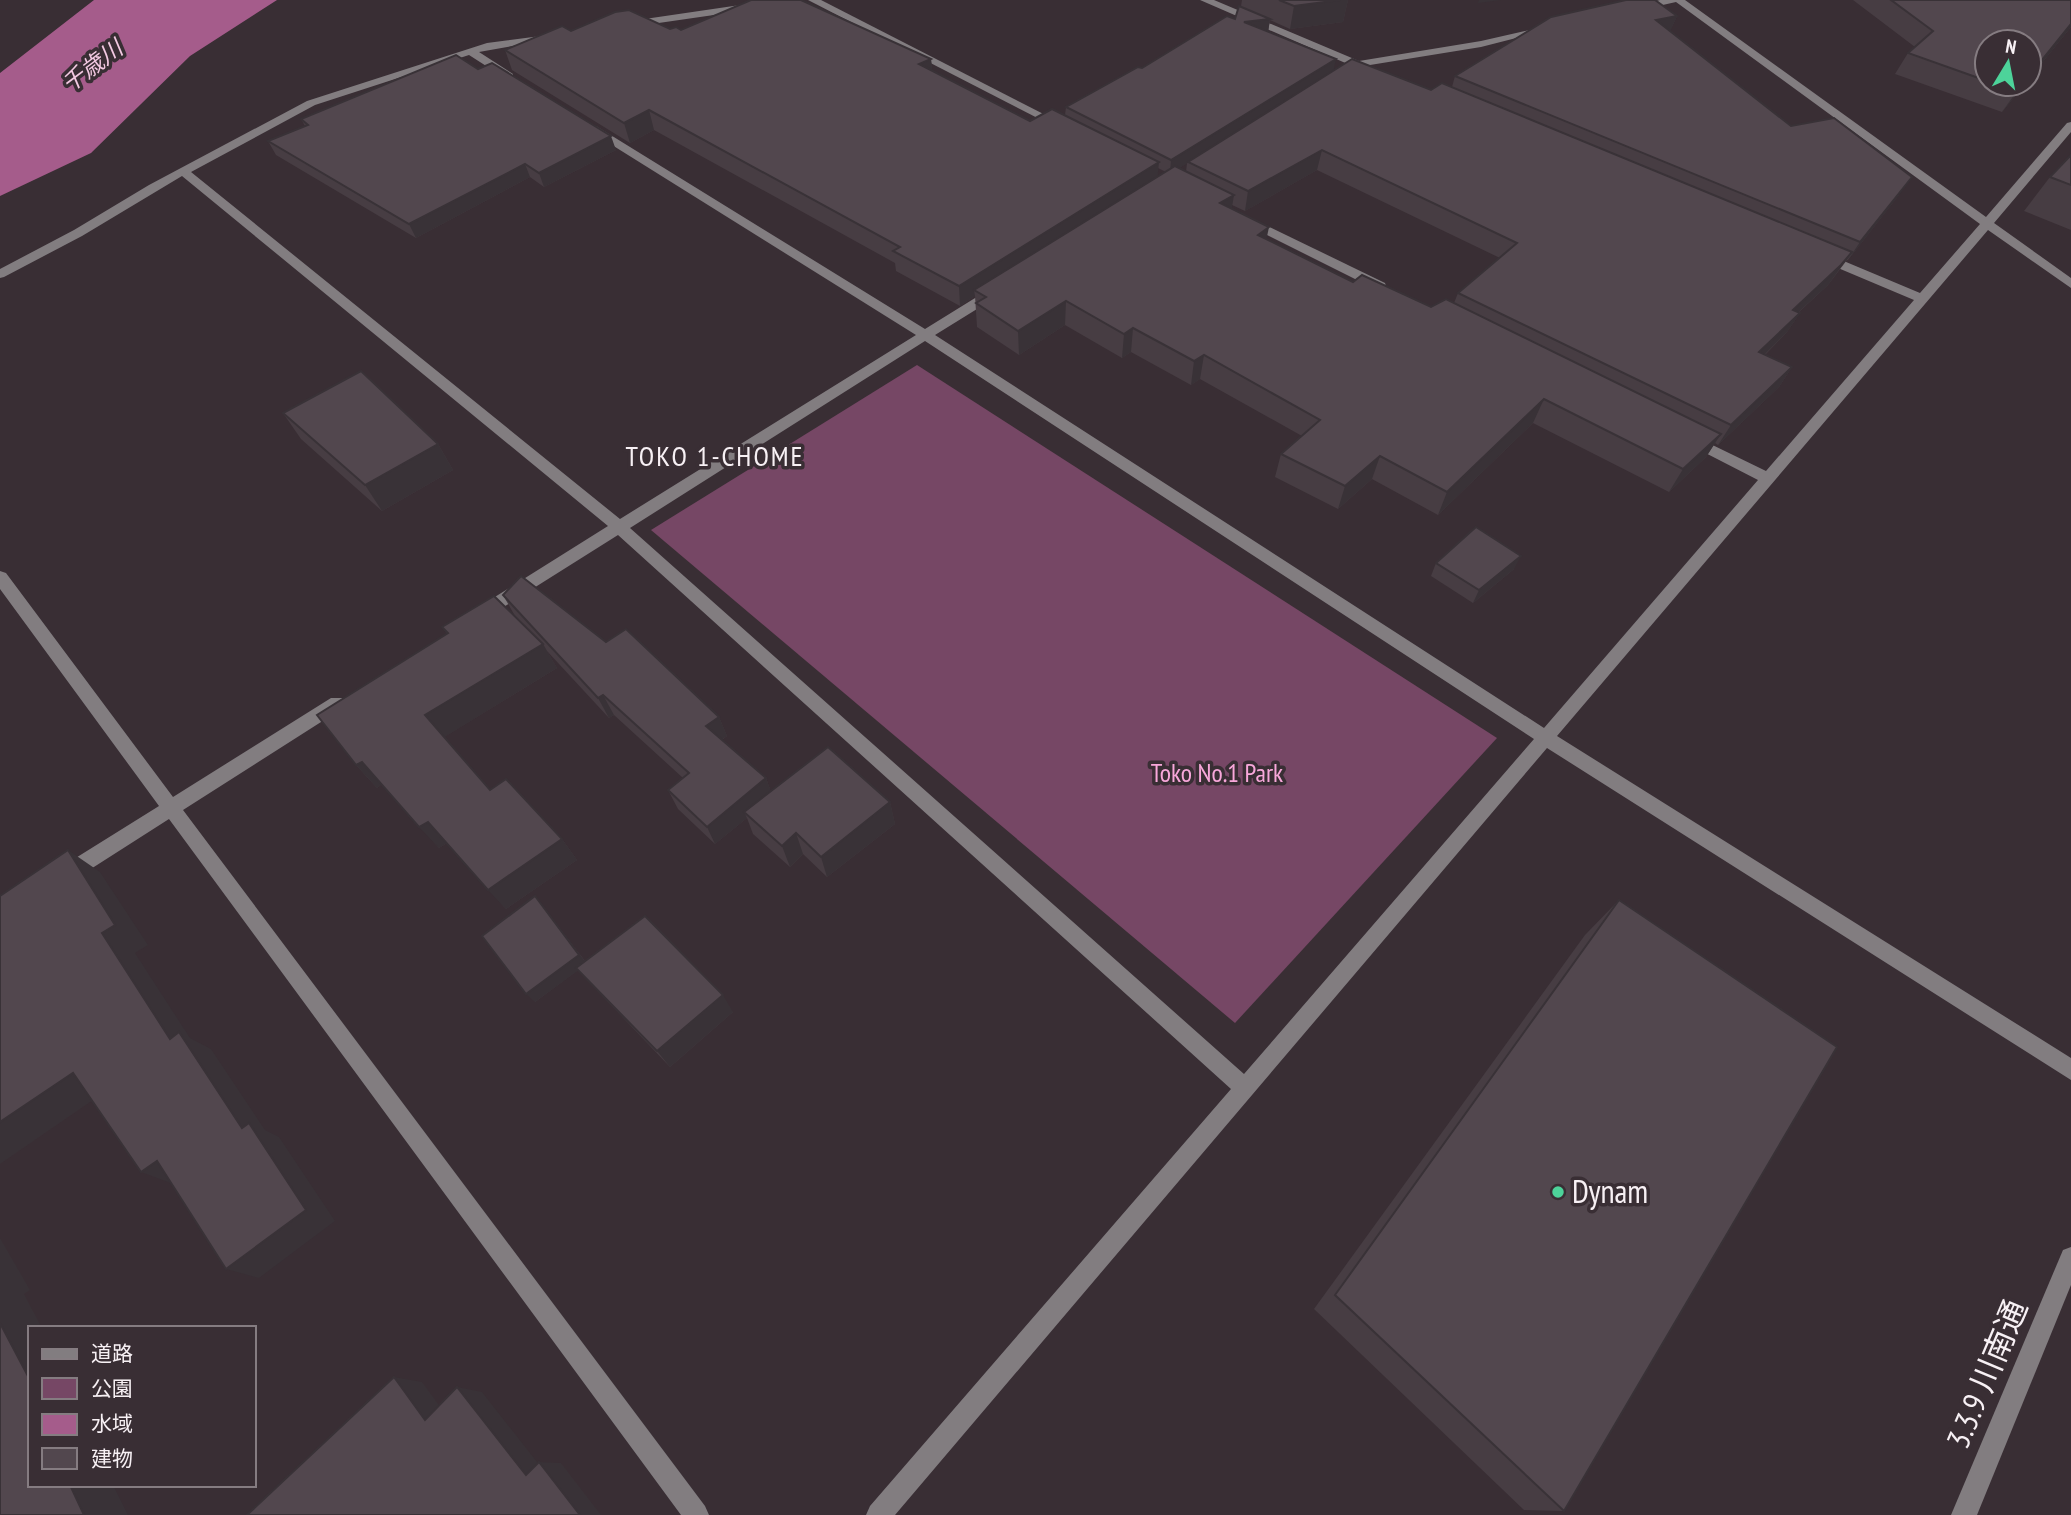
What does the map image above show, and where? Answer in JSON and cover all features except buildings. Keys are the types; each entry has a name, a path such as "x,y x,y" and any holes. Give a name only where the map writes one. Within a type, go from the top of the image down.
{"street":[{"path":"624,26 796,0"},
{"path":"813,0 1072,132"},
{"path":"1205,0 1384,75"},
{"path":"1624,11 1676,0 2071,284"},
{"path":"1335,79 1359,64 1481,44 1562,25"},
{"path":"0,274 311,103 491,45 570,33"},
{"path":"471,52 517,81"},
{"path":"576,117 925,335 1546,738 2071,1070"},
{"path":"879,1515 2071,125"},
{"path":"183,171 620,527 1246,1089"},
{"path":"1233,213 1395,293"},
{"path":"1808,251 1923,299"},
{"path":"466,623 1007,284"},
{"path":"1682,436 1769,479"},
{"path":"0,577 696,1515"},
{"path":"57,880 348,696"},
{"name":"3.3.9 川南通","path":"1964,1515 2071,1258"}],"green space":[{"name":"Toko No.1 Park","path":"917,365 1497,738 1235,1023 651,530"}],"water":[{"name":"千歳川","path":"94,0 277,0 190,56 91,153 0,196 0,73"}],"place":[{"name":"Dynam","path":"1558,1192"}],"district":[{"name":"TOKO 1-CHOME","path":"715,456"}]}
